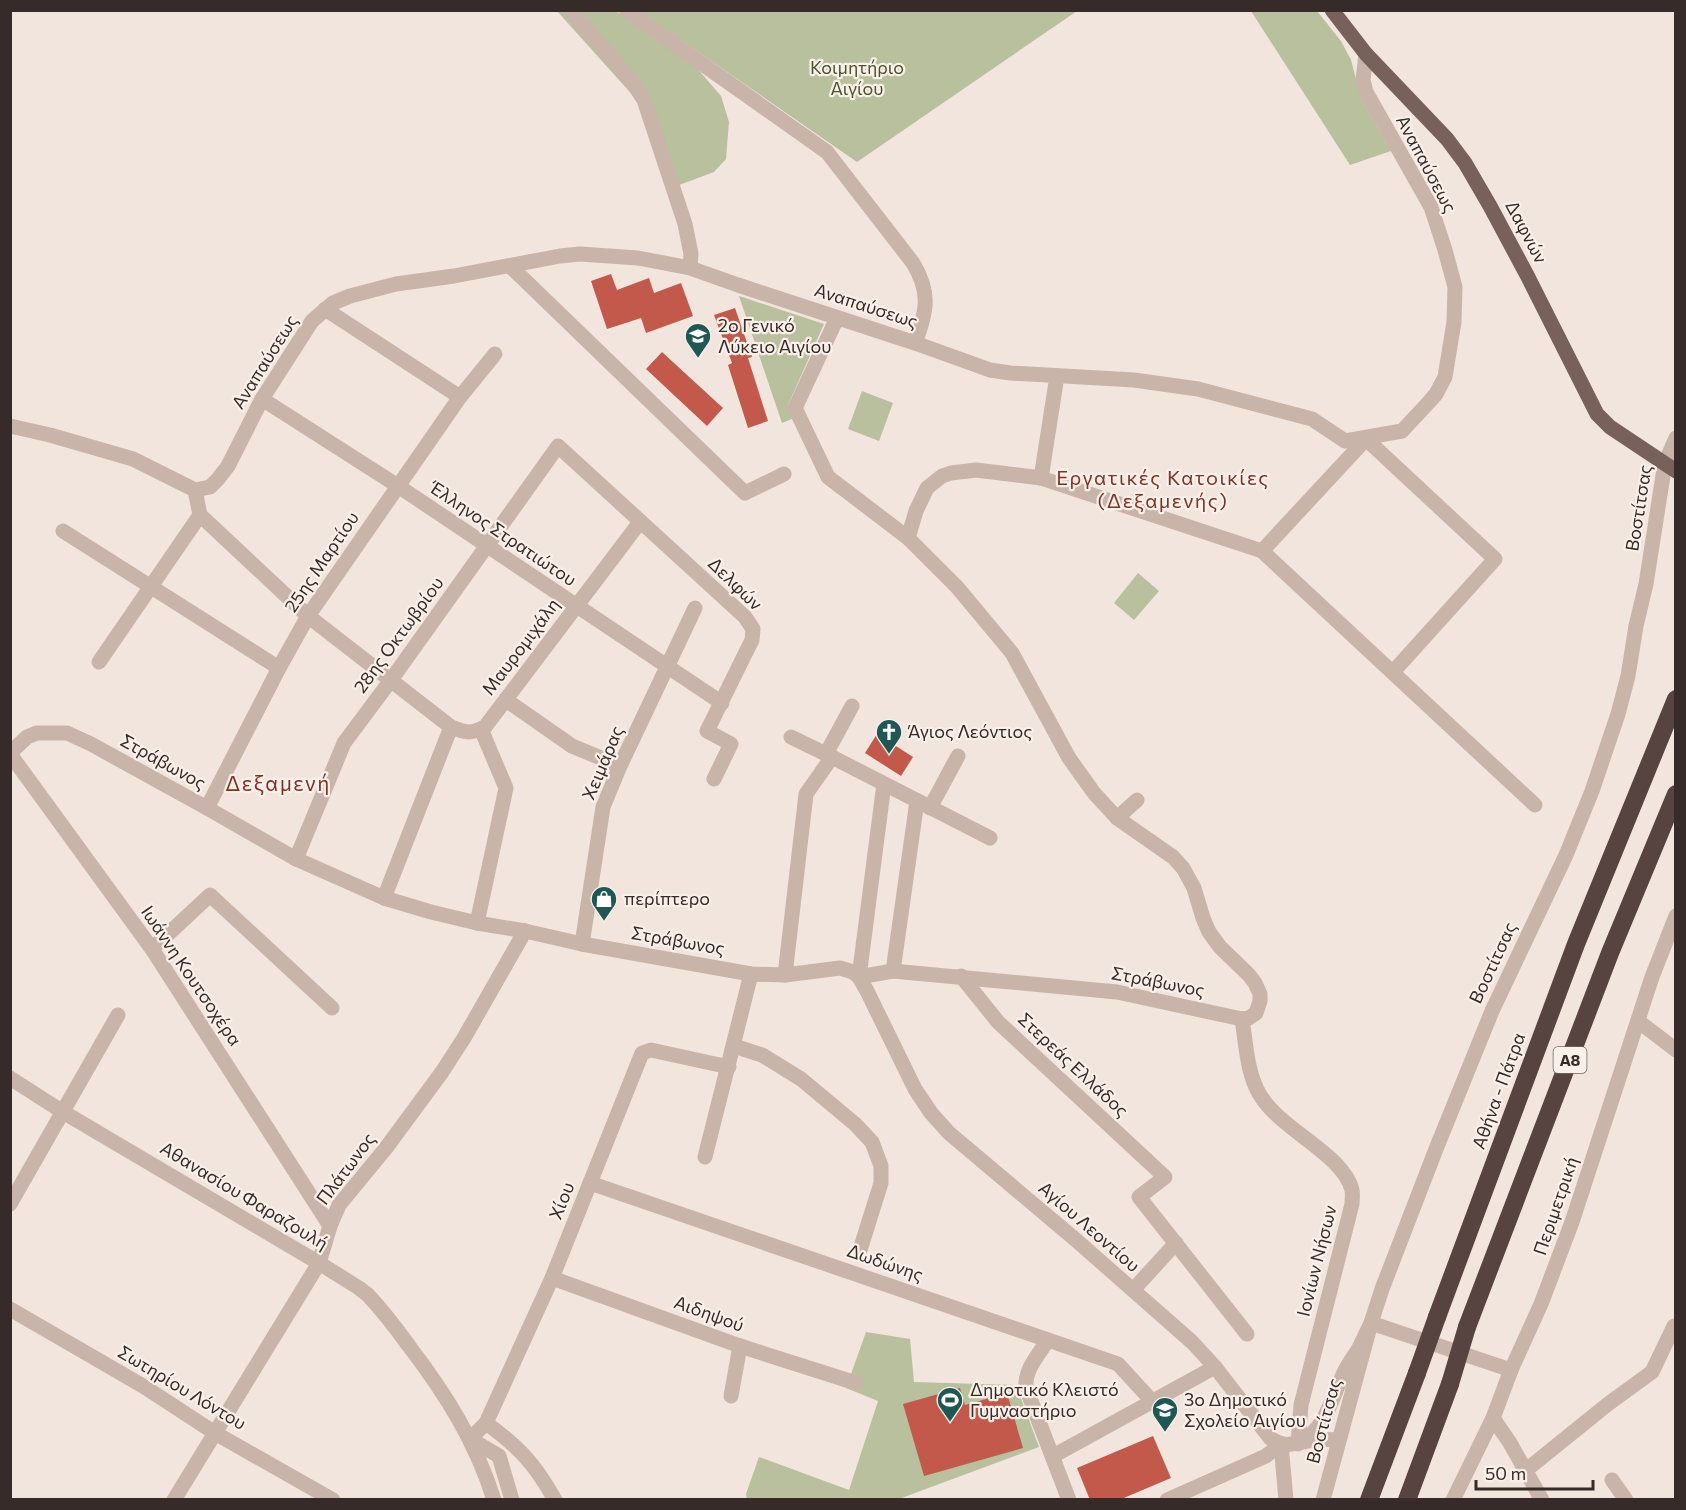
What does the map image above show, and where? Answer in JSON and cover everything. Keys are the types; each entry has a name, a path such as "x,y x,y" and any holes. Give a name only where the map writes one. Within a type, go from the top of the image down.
{"highway":[{"name":"Αθήνα - Πάτρα","path":"1370,1500 1576,944 1676,699"},
{"name":"Α8","path":"1407,1500 1450,1384 1467,1327 1610,953 1676,794"}],"main road":[{"name":"Δαφνών","path":"1332,10 1366,54 1446,139 1465,163 1528,277 1593,409 1610,427 1670,467"}],"street":[{"path":"570,10 633,83 644,100 685,224 691,254 690,268"},
{"path":"626,10 826,152 913,263 920,276 926,306 924,321 915,343"},
{"name":"Αναπαύσεως","path":"195,490 210,487 218,480 262,399 312,321 333,303 396,284 580,254 638,258 690,268 990,370 1134,380 1198,389 1312,418 1345,441 1401,431 1436,394 1445,377 1454,322 1455,287 1431,207 1366,92 1363,80 1366,54"},
{"path":"510,266 745,493 784,474"},
{"path":"325,309 460,398"},
{"path":"837,318 795,408 828,477 908,538 957,587 1012,653 1069,758 1094,793 1117,818 1173,857 1187,873 1196,891 1209,932 1220,947 1249,975 1260,994 1256,1013 1249,1018 1242,1019"},
{"name":"25ης Μαρτίου","path":"207,808 308,616 460,398 495,354"},
{"path":"1041,478 1057,376"},
{"name":"Έλληνος Στρατιώτου","path":"262,399 398,486 722,703"},
{"path":"11,427 133,459 195,490 200,515 308,616 451,727 466,733 477,731 506,788 477,923"},
{"name":"Βοστίτσας","path":"1323,1500 1371,1323 1407,1222 1492,1011 1566,855 1592,791 1618,714 1628,676 1654,541 1660,486 1670,467 1676,438"},
{"path":"1262,551 1366,439 1495,559 1393,672"},
{"name":"Δελφών","path":"558,446 746,617 753,629 752,640 708,731 731,744 714,779"},
{"name":"28ης Οκτωβρίου","path":"296,859 344,743 392,680 558,446"},
{"path":"908,538 922,495 927,488 942,476 976,470 1041,478 1262,551 1535,805"},
{"path":"99,662 200,515"},
{"name":"Μαυρομιχάλη","path":"477,731 485,727 640,522"},
{"path":"63,531 279,668"},
{"name":"Χειμάρας","path":"582,944 603,807 695,608"},
{"path":"506,700 572,746 620,766"},
{"path":"785,975 806,794 829,755 852,706"},
{"path":"384,898 451,727"},
{"name":"Στράβωνος","path":"10,753 27,737 37,733 67,733 91,744 296,859 384,898 477,923 751,974 785,975 840,968 853,972 859,977 893,971 961,976 1117,992 1242,1019"},
{"path":"791,737 990,838"},
{"name":"Ιωάννη Κουτσοχέρα","path":"10,753 152,949 330,1226"},
{"path":"893,971 923,804 958,756"},
{"path":"859,977 884,784"},
{"path":"1117,818 1137,800"},
{"path":"152,949 210,895 332,1008"},
{"name":"Περιμετρική","path":"1453,1500 1493,1418 1511,1370 1541,1304 1572,1222 1652,977 1676,916"},
{"name":"Πλάτωνος","path":"174,1500 319,1263 339,1205 386,1148 442,1072 525,931"},
{"path":"705,1157 751,974"},
{"name":"Στερεάς Ελλάδος","path":"961,976 998,1022 1165,1177 1139,1197 1176,1243"},
{"name":"Αγίου Λεοντίου","path":"859,977 915,1089 931,1113 950,1133 1192,1342 1215,1367 1266,1435 1281,1444"},
{"path":"13,1195 118,1015"},
{"name":"Ιονίων Νήσων","path":"1242,1019 1252,1076 1261,1098 1280,1119 1337,1165 1352,1190 1352,1204 1301,1405 1301,1442"},
{"path":"1638,1021 1676,1050"},
{"path":"734,1046 762,1055 801,1079 855,1124 872,1142 881,1166 881,1183 860,1250"},
{"name":"Χίου","path":"470,1439 486,1423 552,1278 642,1053 651,1050 729,1067"},
{"name":"Αθανασίου Φαραζουλή","path":"10,1078 63,1112 319,1263 368,1295 390,1321 451,1406 470,1439 494,1500"},
{"name":"Δωδώνης","path":"590,1183 1118,1364 1152,1401"},
{"path":"1133,1290 1176,1243 1247,1334"},
{"name":"Αιδηψού","path":"552,1278 740,1346 856,1383"},
{"name":"Σωτηρίου Λόντου","path":"10,1309 143,1386 215,1433 333,1500"},
{"path":"1301,1442 1313,1434 1322,1423 1341,1378 1371,1323 1511,1370"},
{"path":"1525,1471 1608,1404 1652,1372 1674,1326"},
{"path":"1048,1340 1025,1379 1026,1388 1069,1500"},
{"path":"731,1396 740,1346"},
{"path":"1053,1456 1215,1367"},
{"path":"1493,1418 1542,1500"},
{"path":"486,1423 526,1456 544,1480 555,1500"},
{"path":"1167,1500 1266,1456 1281,1444 1292,1445 1326,1438 1338,1440"},
{"path":"470,1439 499,1456 512,1500"},
{"path":"1281,1444 1286,1500"},
{"path":"1612,1480 1626,1500"}],"green space":[{"path":"557,11 616,11 695,66 721,96 729,122 726,159 714,172 679,185 637,100"},
{"name":"Κοιμητήριο Αιγίου","path":"639,11 1077,11 857,162"},
{"path":"1251,11 1317,11 1341,41 1351,60 1361,98 1391,151 1350,165"},
{"path":"739,296 824,324 788,405 792,419 782,423"},
{"path":"862,391 893,403 879,441 848,429"},
{"path":"1138,573 1159,591 1134,620 1114,603"},
{"name":"Δημοτικό Κλειστό Γυμναστήριο","path":"866,1332 910,1339 914,1382 1016,1385 1039,1447 899,1499 747,1500 746,1494 759,1457 849,1490 878,1401 846,1388"}],"building":[{"path":"611,274 617,290 649,278 654,293 681,283 693,316 646,333 641,318 607,329 591,281"},
{"path":"735,308 752,357 748,358 768,421 748,428 728,365 732,363 714,315"},
{"path":"662,352 723,408 707,426 646,369"},
{"name":"Άγιος Λεόντιος","path":"877,734 913,757 901,776 865,753"},
{"path":"960,1388 965,1405 1007,1393 1023,1448 924,1476 903,1404"},
{"path":"1153,1436 1171,1478 1119,1500 1090,1500 1077,1468"}],"place":[{"name":"2ο Γενικό Λύκειο Αιγίου","path":"698,359"},
{"name":"Άγιος Λεόντιος","path":"889,755"},
{"name":"περίπτερο","path":"604,922"},
{"name":"Δημοτικό Κλειστό Γυμναστήριο","path":"950,1423"},
{"name":"3ο Δημοτικό Σχολείο Αιγίου","path":"1165,1433"}],"district":[{"name":"Εργατικές Κατοικίες (Δεξαμενής)","path":"1163,490"},
{"name":"Δεξαμενή","path":"278,784"}]}
